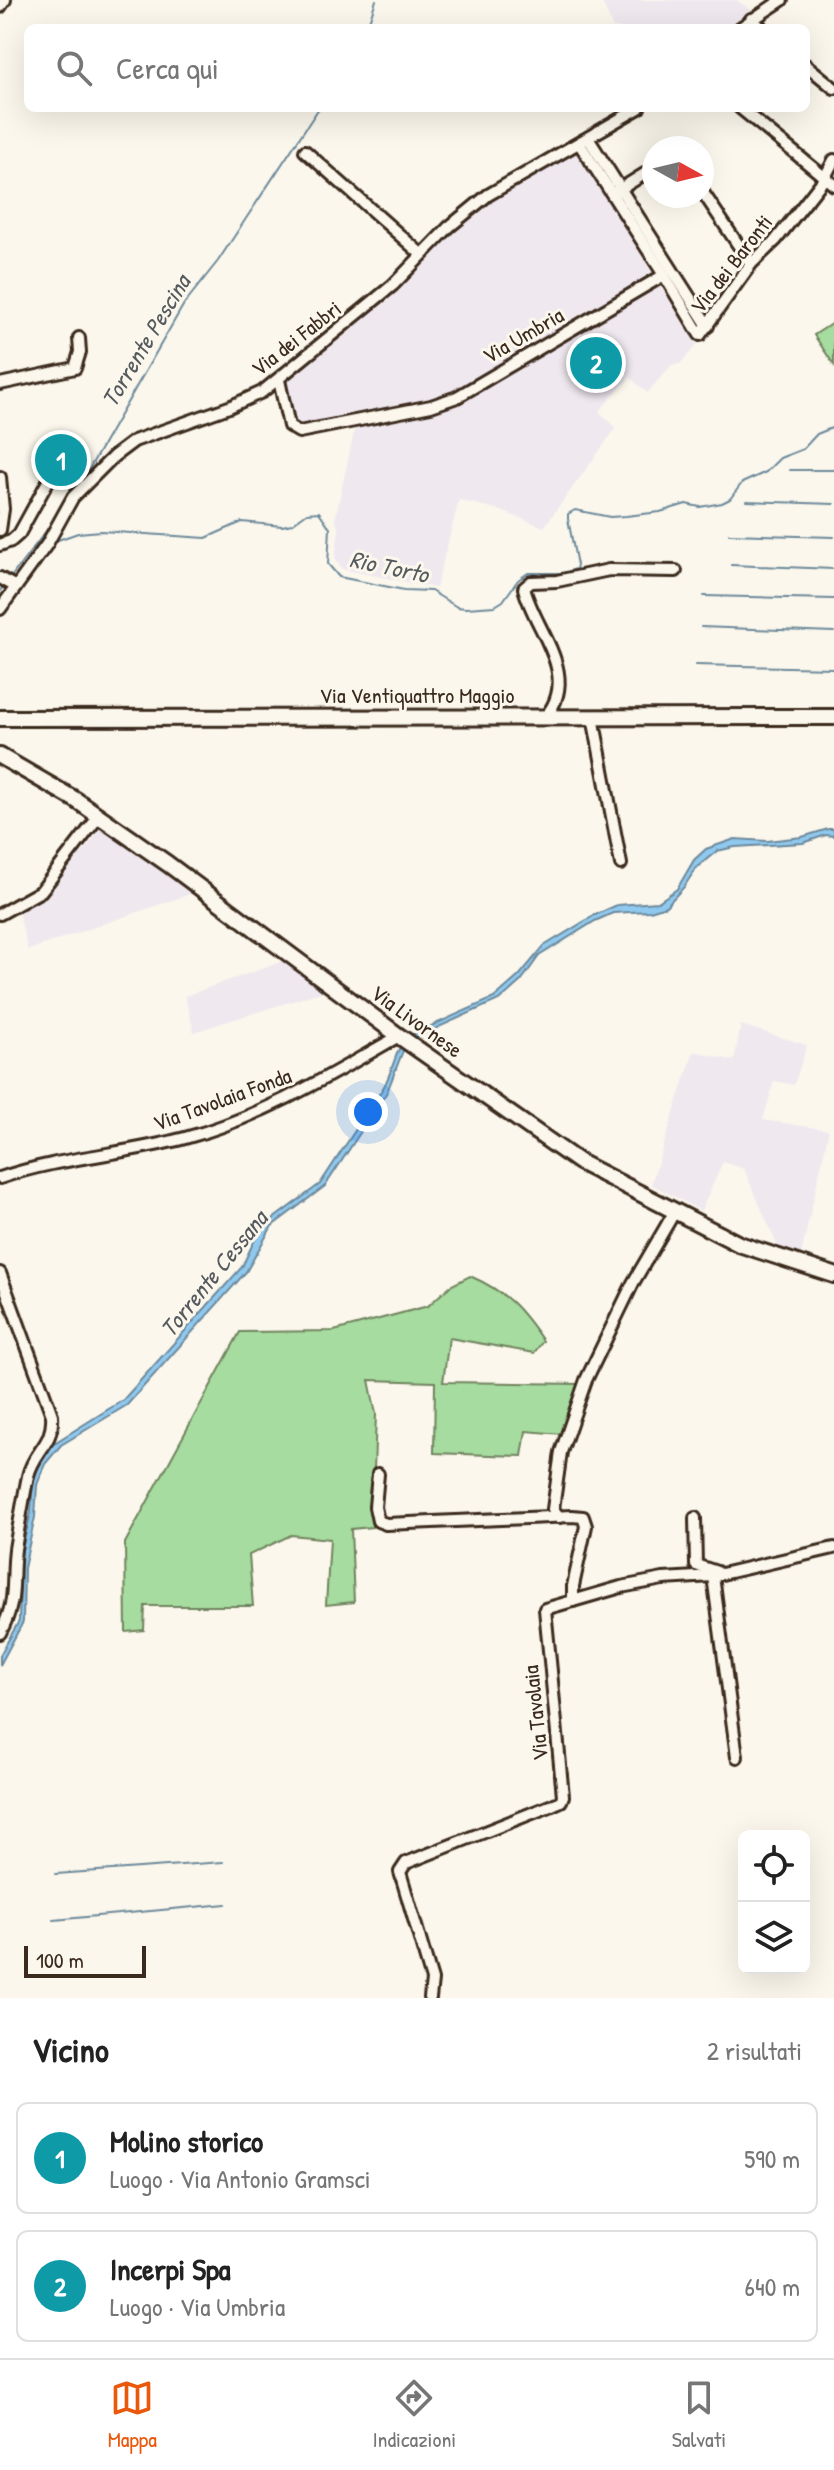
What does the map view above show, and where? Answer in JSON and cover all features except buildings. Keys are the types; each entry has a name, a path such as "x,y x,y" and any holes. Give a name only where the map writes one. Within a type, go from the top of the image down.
{"main road":[{"name":"Via Ventiquattro Maggio","path":"0,718 834,717"},
{"name":"Via Livornese","path":"0,756 99,816 400,1037 579,1162 739,1244 834,1275"}],"street":[{"path":"0,7 5,0"},
{"path":"745,24 782,0"},
{"path":"751,19 757,24"},
{"path":"810,68 834,88"},
{"name":"Via dei Fabbri","path":"0,609 47,544 73,497 114,456 134,441 262,392 393,285 421,254 488,195 632,112"},
{"path":"745,112 834,185"},
{"path":"583,140 708,326"},
{"path":"305,151 421,254"},
{"name":"Via dei Baronti","path":"664,275 700,335 751,264 776,240 824,179 834,160"},
{"path":"616,192 642,176"},
{"path":"616,192 664,275"},
{"path":"713,208 751,264"},
{"name":"Via Umbria","path":"279,380 289,426 299,432 431,406 457,397 664,275"},
{"path":"0,384 75,368 80,352 79,338"},
{"path":"0,547 19,534 52,474"},
{"path":"0,477 3,509 0,530"},
{"path":"546,716 553,708 559,688 558,669 524,588 531,582 557,581 609,570 676,571"},
{"path":"1,578 15,586"},
{"path":"593,717 621,864"},
{"path":"0,914 41,891 99,816"},
{"name":"Via Tavolaia Fonda","path":"0,1178 56,1161 131,1151 188,1137 291,1097 400,1037"},
{"path":"559,1517 553,1509 553,1500 561,1452 586,1380 633,1283 675,1211"},
{"path":"0,1273 52,1415 53,1431 29,1473 15,1552 14,1602 0,1633"},
{"path":"378,1474 375,1507 378,1521 386,1524 578,1516 585,1522 573,1601"},
{"path":"695,1518 696,1565 727,1573"},
{"name":"Via Tavolaia","path":"430,1998 432,1980 400,1872 406,1863 561,1801 563,1796 545,1609 621,1587 663,1579 713,1576 834,1548"},
{"path":"713,1576 737,1757"}],"shaded area":[{"path":"601,0 737,0 752,11 737,24 611,24"},
{"path":"570,140 697,345 680,364 672,365 647,393 630,377 599,411 616,428 544,527 496,509 459,500 436,588 342,569 335,558 339,530 335,519 355,428 294,438 281,375 339,325 435,233 482,195"},
{"path":"102,825 196,892 28,950 18,911 38,899 89,845"},
{"path":"289,959 327,990 194,1032 185,996"},
{"path":"741,1025 807,1045 794,1085 774,1081 763,1120 829,1130 801,1255 778,1247 744,1169 723,1162 701,1211 651,1184 694,1051 734,1061"}],"green space":[{"path":"834,322 834,365 814,335"},
{"path":"470,1276 494,1288 512,1302 543,1341 534,1353 449,1338 443,1382 581,1384 562,1434 526,1431 522,1456 434,1453 435,1382 369,1380 376,1414 372,1527 351,1529 354,1602 326,1605 330,1539 291,1535 249,1555 253,1606 145,1606 144,1630 126,1632 125,1543 240,1332 334,1331 428,1306 450,1286"}],"water":[{"path":"834,829 834,836 826,835 803,843 717,851 696,868 666,906 650,911 613,913 595,921 539,956 521,981 501,999 412,1039 404,1048 387,1092 325,1186 272,1226 246,1272 127,1405 61,1445 45,1464 37,1485 35,1517 24,1568 23,1622 0,1665 0,1655 19,1621 21,1553 31,1512 33,1478 42,1456 56,1442 123,1400 242,1267 254,1241 269,1222 320,1184 383,1088 406,1037 494,998 519,976 544,946 595,915 617,905 658,902 677,889 694,860 706,849 735,839 767,841 802,837"}],"waterway":[{"name":"Torrente Pescina","path":"368,24 376,0"},
{"name":"Torrente Pescina","path":"11,577 49,527 72,486 89,469 184,304 218,261 316,112"},
{"name":"Rio Torto","path":"55,541 78,533 101,531 206,538 242,522 282,526 292,524 307,513 319,512 330,528 328,564 339,577 404,590 431,591 457,607 495,606 528,573 563,573 576,569 568,519 568,514 575,510 610,517 660,512 686,504 700,507 722,503 730,499 742,483 766,472 780,458 803,449 817,434 834,427"},
{"path":"790,470 834,470"},
{"path":"746,501 834,504"},
{"path":"729,534 834,537"},
{"name":"Torrente Pescina","path":"33,548 41,546"},
{"path":"731,565 834,569"},
{"name":"Torrente Pescina","path":"0,591 4,585"},
{"path":"704,596 834,599"},
{"path":"701,627 834,632"},
{"path":"695,665 834,668"},
{"path":"56,1874 223,1862"},
{"path":"54,1920 226,1904"}],"place":[{"name":"Incerpi Spa","path":"596,363"},
{"name":"Molino storico","path":"61,460"}],"water label":[{"name":"Torrente Cessana","path":"214,1274"}]}
